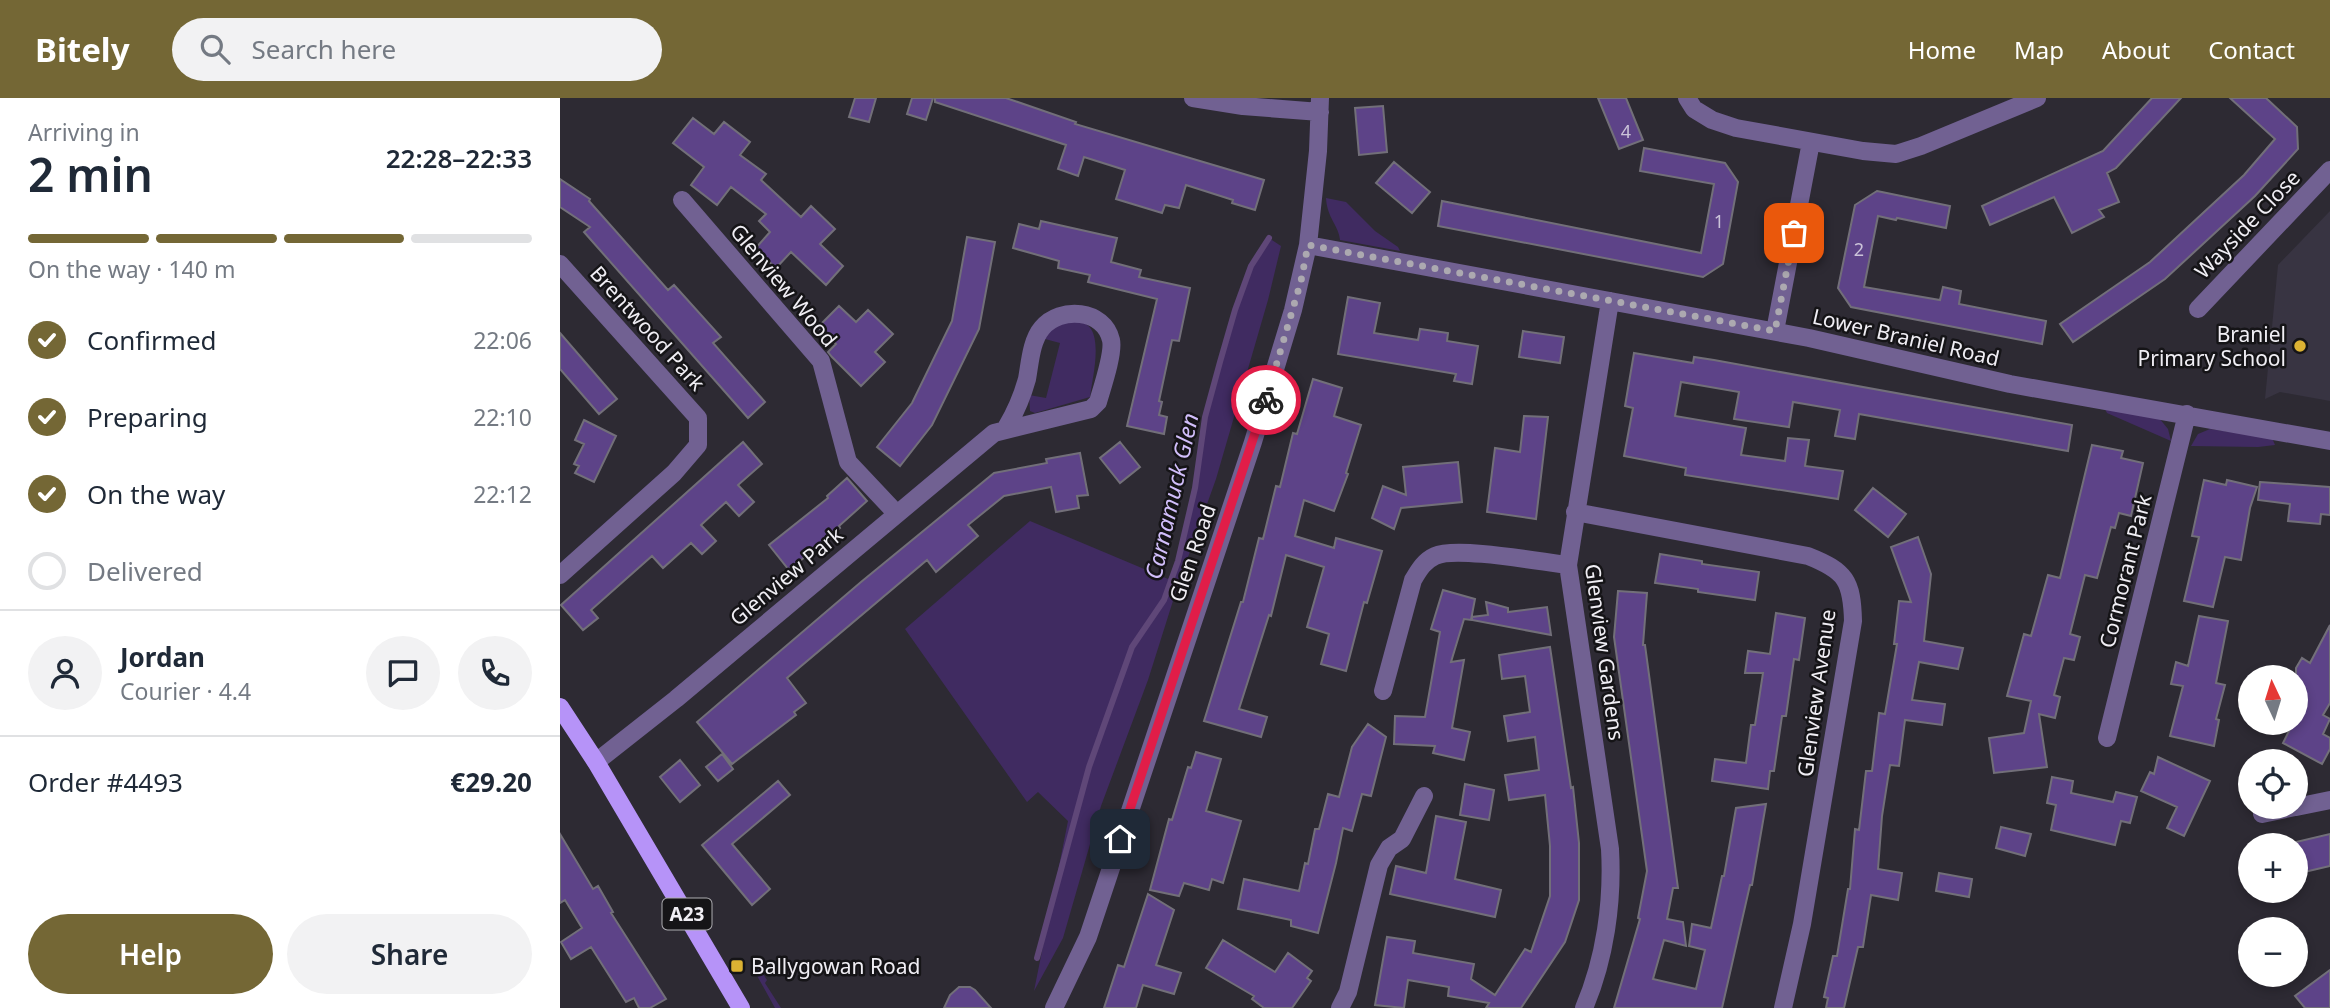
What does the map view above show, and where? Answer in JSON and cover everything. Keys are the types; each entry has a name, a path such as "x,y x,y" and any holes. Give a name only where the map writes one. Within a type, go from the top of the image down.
{"main road":[{"name":"A23","path":"560,707 596,762 741,1008"}],"street":[{"path":"1193,98 1243,106 1320,105"},
{"path":"1687,98 1694,109 1712,120 1736,128 1863,151 1896,154 2037,98"},
{"name":"Glen Road","path":"1054,1008 1088,937 1253,442 1298,291 1308,245 1320,105"},
{"path":"1775,331 1811,142"},
{"name":"Wayside Close","path":"2198,309 2330,170"},
{"name":"Glenview Wood","path":"681,200 821,361 848,462 896,513"},
{"name":"Lower Braniel Road","path":"1308,245 1775,331 2010,384 2330,442"},
{"name":"Brentwood Park","path":"560,264 698,418 698,445 674,473 560,575"},
{"name":"Glenview Gardens","path":"1584,1008 1598,962 1612,884 1610,849 1568,565 1610,301"},
{"name":"Glenview Park","path":"596,762 677,699 984,441 1006,428 1028,426 1082,411 1098,402 1112,342 1108,330 1100,322 1086,315 1070,313 1054,317 1041,329 1032,351 1017,410 1006,428"},
{"name":"Cormorant Park","path":"2107,738 2187,414"},
{"name":"Glenview Avenue","path":"1575,512 1808,556 1831,565 1847,581 1853,621 1802,924 1783,1008"},
{"path":"1383,691 1413,580 1422,564 1437,554 1463,553 1568,565"},
{"path":"1340,1008 1348,992 1379,865 1389,848 1402,839 1424,796"},
{"path":"2308,805 2330,800"}],"shaded area":[{"path":"1326,198 1346,202 1400,251 1340,240 1328,211"},
{"name":"Braniel Primary School","path":"2330,211 2330,401 2280,392 2265,399 2278,265"},
{"path":"1269,238 1281,246 1216,479 1148,680 1101,806 1063,938 1034,991 1068,821 1038,792 1027,802 905,629 1030,521 1168,579 1178,561 1195,488 1205,421 1220,362 1250,270"},
{"path":"1063,322 1081,322 1089,326 1093,334 1096,355 1090,397 1035,413 1030,411 1029,395 1046,398 1060,343 1045,339 1045,336"},
{"path":"2105,409 2159,418 2168,429 2171,441 2107,413"},
{"path":"2210,429 2272,438 2275,445 2191,446 2198,434"},
{"path":"759,968 781,1008 775,1008 755,972"}],"building":[{"path":"855,98 876,98 869,122 849,117"},
{"path":"912,98 933,98 926,120 907,114"},
{"path":"935,98 1006,98 1076,122 1075,124 1264,180 1255,210 1186,185 1179,208 1165,205 1162,213 1116,199 1125,170 1084,157 1078,176 1058,169 1066,145 935,102"},
{"path":"1598,98 1626,98 1643,140 1619,149"},
{"path":"2152,98 2181,98 2116,168 2107,173 2119,202 2099,210 2104,217 2072,233 2054,197 1990,225 1982,206 2103,151"},
{"path":"2230,98 2266,98 2297,127 2298,149 2255,196 2165,279 2073,342 2060,324 2150,262 2244,175 2275,139"},
{"path":"1383,106 1387,152 1359,155 1355,108"},
{"path":"693,118 714,134 724,122 750,142 740,155 766,174 761,180 801,217 811,206 835,229 820,244 843,266 826,285 791,252 776,268 755,249 770,232 759,221 766,214 731,187 717,205 691,185 704,167 673,143"},
{"path":"1644,148 1725,163 1738,182 1723,264 1703,277 1438,226 1442,201 1701,253 1714,184 1640,171"},
{"path":"1394,162 1430,192 1412,213 1376,183"},
{"path":"560,179 590,199 668,290 674,285 721,337 713,343 765,402 748,418 584,232 590,227 560,207"},
{"path":"1877,191 1950,206 1946,228 1878,216 1864,287 1940,300 1943,287 1961,291 1959,304 2046,321 2042,344 1851,307 1838,288 1855,205"},
{"path":"1041,221 1117,238 1111,262 1141,270 1139,277 1190,288 1179,341 1172,340 1159,401 1162,402 1159,415 1167,417 1164,434 1127,426 1157,299 1088,282 1090,275 1058,268 1059,261 1013,248 1019,224 1039,229"},
{"path":"967,237 995,242 979,329 932,425 900,466 877,447 912,403 952,321"},
{"path":"1348,297 1380,303 1374,333 1418,340 1420,329 1448,333 1447,341 1478,346 1472,384 1454,381 1456,374 1338,354"},
{"path":"839,306 856,322 868,310 893,334 875,352 885,362 861,386 828,352 836,344 818,327"},
{"path":"1523,331 1564,337 1560,363 1519,357"},
{"path":"560,333 617,399 599,414 560,369"},
{"path":"1634,353 1693,363 1694,357 1714,360 2072,425 2068,451 1859,414 1855,439 1835,436 1840,410 1793,402 1789,427 1734,419 1739,392 1681,382 1675,416 1746,428 1741,455 1785,461 1788,438 1809,440 1805,466 1843,471 1838,499 1685,475 1686,468 1624,456 1633,408 1625,406"},
{"path":"1313,379 1342,388 1334,416 1361,425 1346,473 1348,474 1334,511 1304,500 1295,536 1334,548 1336,538 1382,551 1367,603 1364,602 1346,671 1321,664 1329,634 1307,627 1324,567 1286,555 1271,616 1269,615 1239,709 1267,717 1261,737 1204,721 1243,602 1259,538 1263,539 1276,486 1280,487 1293,433 1297,434"},
{"path":"1524,416 1548,417 1536,519 1487,512 1495,448 1520,452"},
{"path":"584,420 616,436 594,482 575,473 579,466 574,464 584,444 575,440"},
{"path":"743,442 762,464 738,485 754,502 739,516 726,502 701,525 716,541 702,554 691,543 663,568 652,556 591,610 598,618 583,630 561,605"},
{"path":"1120,442 1140,467 1120,483 1100,458"},
{"path":"2092,445 2123,451 2121,458 2143,463 2131,516 2119,513 2115,528 2111,527 2097,578 2085,575 2070,634 2080,637 2074,660 2064,658 2054,695 2060,697 2055,718 2039,714 2047,767 1994,773 1989,738 2024,733 2031,701 2007,696 2024,634 2031,636 2048,575 2060,578"},
{"path":"1080,453 1088,495 1077,496 1079,508 1056,512 1051,487 1004,496 968,525 978,536 936,572 927,560 787,678 806,703 794,712 796,715 732,764 697,722 994,473 1047,463 1046,459"},
{"path":"1458,462 1462,502 1401,508 1394,529 1372,518 1383,486 1406,495 1403,467"},
{"path":"847,478 867,501 839,526 840,528 789,570 769,545 828,498 827,496"},
{"path":"2204,480 2226,485 2227,480 2257,487 2250,508 2241,560 2225,557 2213,607 2184,601 2199,537 2192,536"},
{"path":"2260,482 2330,487 2330,515 2321,514 2320,524 2288,521 2290,504 2258,500"},
{"path":"1873,488 1906,514 1888,537 1855,510"},
{"path":"1918,537 1931,574 1924,641 1963,648 1958,669 1919,662 1912,700 1945,704 1942,725 1905,720 1899,766 1890,765 1882,816 1878,869 1902,873 1898,900 1871,895 1863,947 1858,947 1844,1008 1826,1008 1828,998 1824,997 1833,956 1837,956 1850,889 1855,829 1859,830 1866,771 1872,771 1879,713 1885,714 1897,644 1894,644 1899,601 1911,602 1891,547"},
{"path":"1660,554 1702,561 1702,564 1759,572 1755,600 1655,583"},
{"path":"1443,590 1475,599 1471,620 1464,619 1451,662 1464,660 1452,728 1470,732 1464,760 1433,753 1435,746 1394,744 1395,716 1425,717 1440,632 1431,629"},
{"path":"1618,591 1647,593 1643,645 1678,888 1673,888 1667,919 1683,922 1686,946 1664,940 1653,979 1696,989 1705,950 1689,946 1692,924 1711,928 1724,876 1736,808 1766,804 1752,885 1722,1008 1614,1008 1640,919 1638,918 1647,871 1614,637"},
{"path":"1486,602 1508,608 1508,612 1547,607 1551,635 1472,620 1472,617 1488,615"},
{"path":"1776,613 1805,618 1799,660 1794,659 1786,716 1782,716 1774,771 1770,771 1768,789 1712,781 1715,759 1746,763 1751,725 1755,725 1763,673 1745,673 1748,651 1770,654"},
{"path":"2199,616 2228,621 2216,683 2225,685 2216,719 2219,720 2214,746 2170,736 2183,686 2171,684 2176,662 2188,666"},
{"path":"2330,625 2330,703 2323,715 2330,719 2323,734 2330,738 2330,749 2322,764 2308,756 2308,749 2294,749 2283,743 2287,735 2308,735 2308,665 2298,665 2302,658 2310,663"},
{"path":"1550,647 1571,788 1573,787 1579,843 1579,900 1565,942 1521,1008 1486,1008 1489,1003 1448,996 1449,987 1408,980 1404,1008 1375,1005 1387,937 1415,941 1413,953 1474,964 1471,979 1495,995 1525,949 1531,952 1550,896 1550,846 1545,795 1509,800 1505,775 1539,770 1535,737 1508,741 1504,716 1530,712 1525,676 1502,679 1499,655"},
{"path":"1368,724 1386,737 1371,796 1362,794 1352,831 1343,828 1318,933 1291,926 1291,920 1238,909 1244,879 1299,891 1315,829 1319,829 1328,794 1339,797 1352,747"},
{"path":"1196,752 1221,759 1206,811 1241,821 1223,883 1212,879 1209,890 1184,883 1179,896 1150,890 1169,819 1172,820 1188,767 1191,768"},
{"path":"722,754 733,769 718,781 706,767"},
{"path":"2158,757 2210,781 2184,836 2167,828 2177,807 2141,791 2150,772 2154,774"},
{"path":"680,760 700,785 680,802 660,777"},
{"path":"2052,777 2073,781 2071,793 2113,802 2116,792 2137,797 2130,823 2121,821 2115,845 2051,830 2056,805 2047,803"},
{"path":"778,781 790,795 732,844 770,889 752,905 702,845"},
{"path":"1465,784 1494,790 1489,820 1460,815"},
{"path":"1436,816 1466,822 1455,879 1501,890 1495,917 1390,894 1396,866 1426,873"},
{"path":"2001,827 2031,834 2025,856 1996,848"},
{"path":"560,834 593,889 598,886 613,912 611,913 666,999 650,1008 639,1008 634,998 626,1002 591,947 571,959 561,942 582,928 565,900 560,903"},
{"path":"2330,834 2330,866 2308,871 2308,839"},
{"path":"1939,873 1972,879 1969,897 1936,891"},
{"path":"1148,894 1174,910 1156,965 1181,973 1174,994 1143,985 1136,1008 1104,1008 1118,965 1124,967"},
{"path":"1223,940 1275,972 1288,953 1312,971 1307,978 1311,981 1292,1008 1264,1008 1252,999 1254,996 1206,968"},
{"path":"2330,970 2330,1008 2305,1008 2295,996"},
{"path":"959,987 975,990 991,1008 944,1008 950,995"}],"waterway":[{"name":"Carnamuck Glen","path":"1037,958 1089,767 1132,647 1164,600 1178,561 1195,488 1205,417 1220,362 1251,266 1269,238"}],"way so far":[{"path":"1266,400 1301,281 1308,245 1775,331 1794,233"}],"place":[{"name":"Braniel Primary School","path":"2300,346"},
{"name":"Ballygowan Road","path":"737,966"}],"route":[{"path":"1120,839 1266,400"}]}
